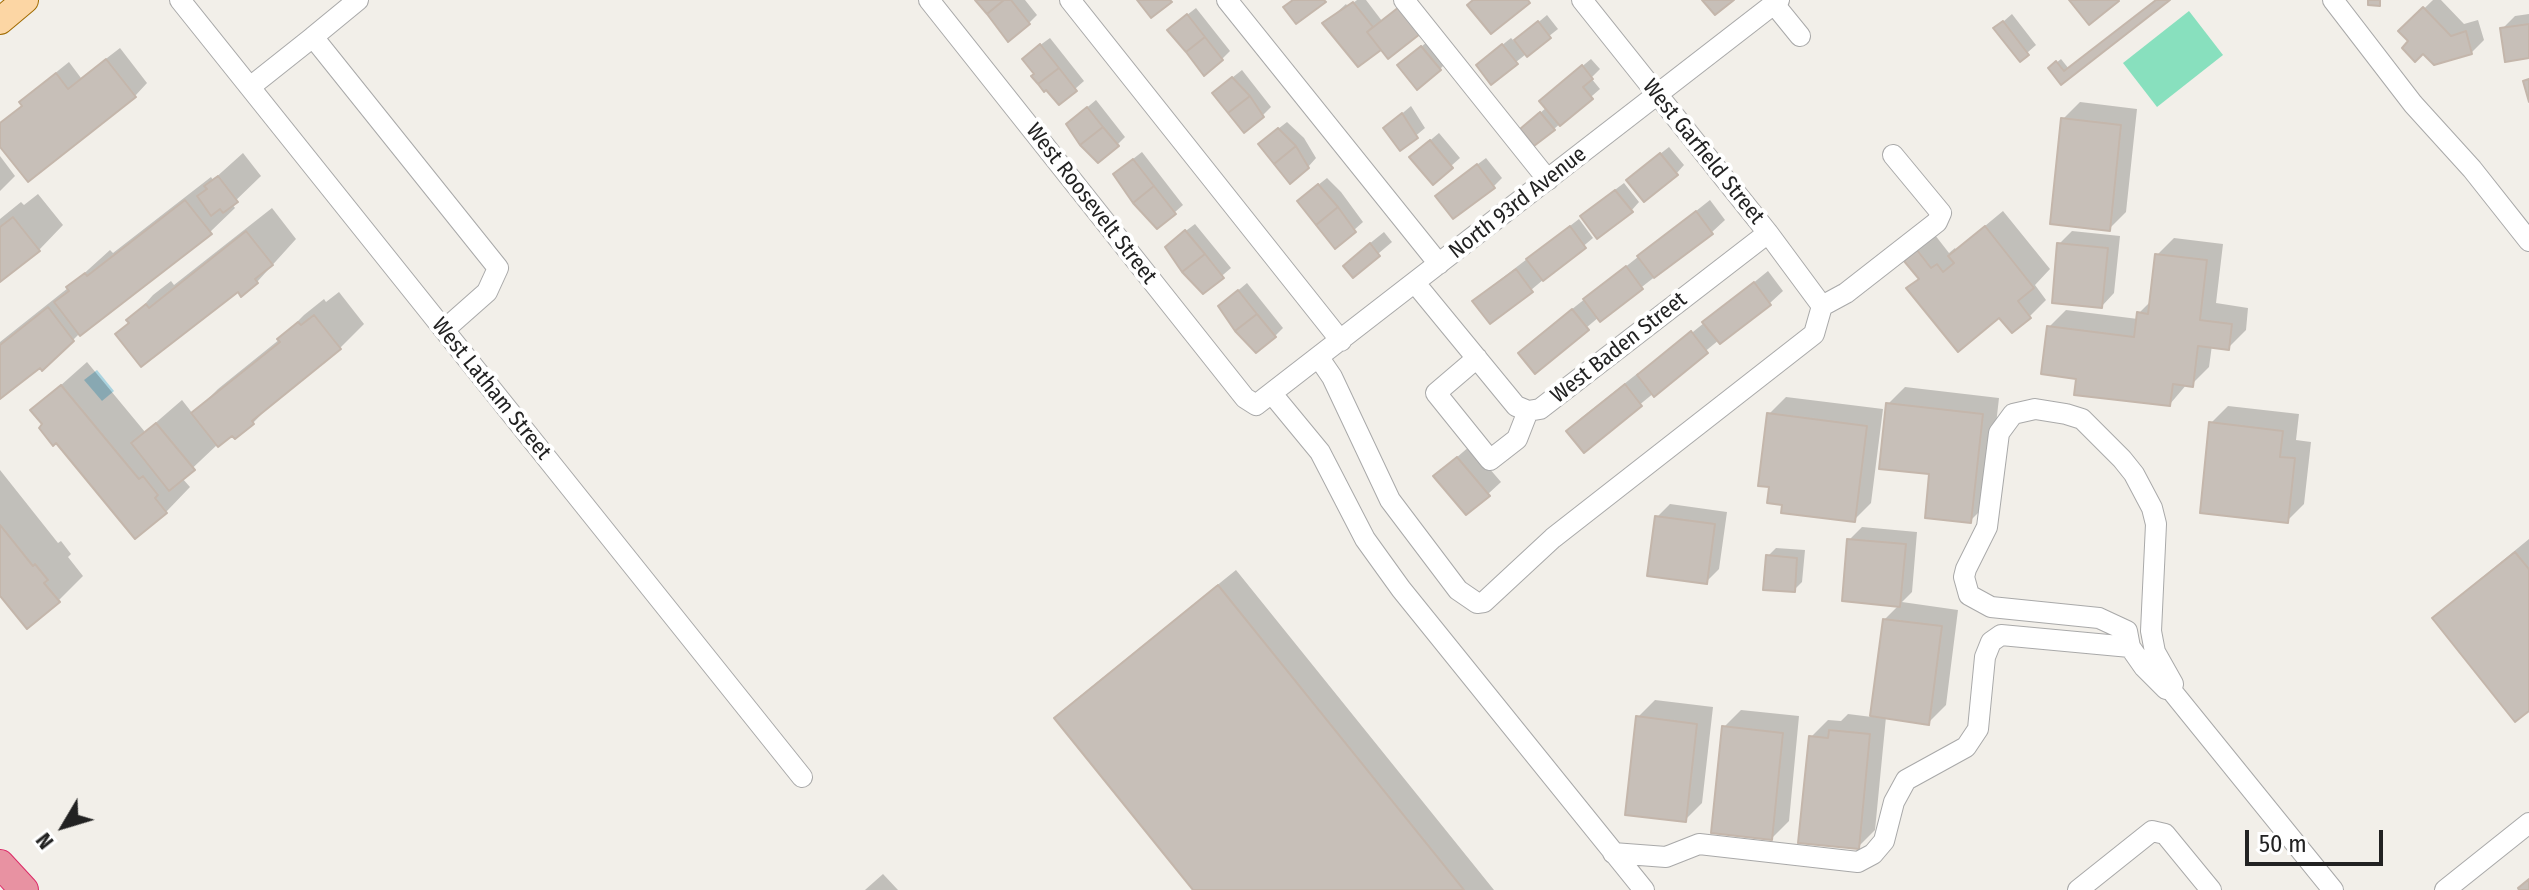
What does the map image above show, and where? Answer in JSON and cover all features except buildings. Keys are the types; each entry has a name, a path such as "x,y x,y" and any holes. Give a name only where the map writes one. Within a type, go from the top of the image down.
{"highway":[{"path":"0,864 24,890"}],"main road":[{"path":"0,21 25,0"}],"street":[{"name":"West Latham Street","path":"180,0 802,777"},
{"path":"250,87 358,0"},
{"name":"West Roosevelt Street","path":"929,0 1245,398 1264,400 1320,452 1365,539 1401,589 1644,890"},
{"path":"1070,0 1341,341"},
{"path":"1227,0 1439,264"},
{"path":"1404,0 1548,180"},
{"name":"West Garfield Street","path":"1582,0 1768,233 1822,306"},
{"path":"2333,0 2413,104 2472,169 2529,241"},
{"path":"1768,4 1800,36"},
{"name":"North 93rd Avenue","path":"1264,400 1658,95 1768,4"},
{"path":"313,37 498,268 487,292 444,330"},
{"path":"1319,358 1332,377 1390,500 1458,590 1477,603 1484,602 1553,538 1814,334 1822,306 1846,293 1937,222 1941,213 1893,155"},
{"name":"West Baden Street","path":"1415,283 1516,406 1528,411 1540,409 1768,233"},
{"path":"1477,358 1436,393 1490,460 1517,439 1528,411"},
{"path":"2171,690 2173,684 2155,652 2151,631 2156,524 2152,508 2134,474 2082,419 2035,409 2013,414 1999,433 1987,527 1964,577 1969,595 1991,607 2099,618 2127,631 2130,647 2144,667 2166,689 2171,690 2333,890"},
{"path":"1613,853 1666,857 1699,844 1858,862 1873,854 1884,841 1894,802 1906,780 1966,747 1978,729 1985,657 1991,642 2001,635 2130,647"},
{"path":"2445,890 2529,823"},
{"path":"2078,890 2152,831 2165,834 2211,890"}],"green space":[{"path":"2189,11 2223,55 2157,107 2123,63"}],"water":[{"path":"97,370 114,391 102,401 84,380"}]}
